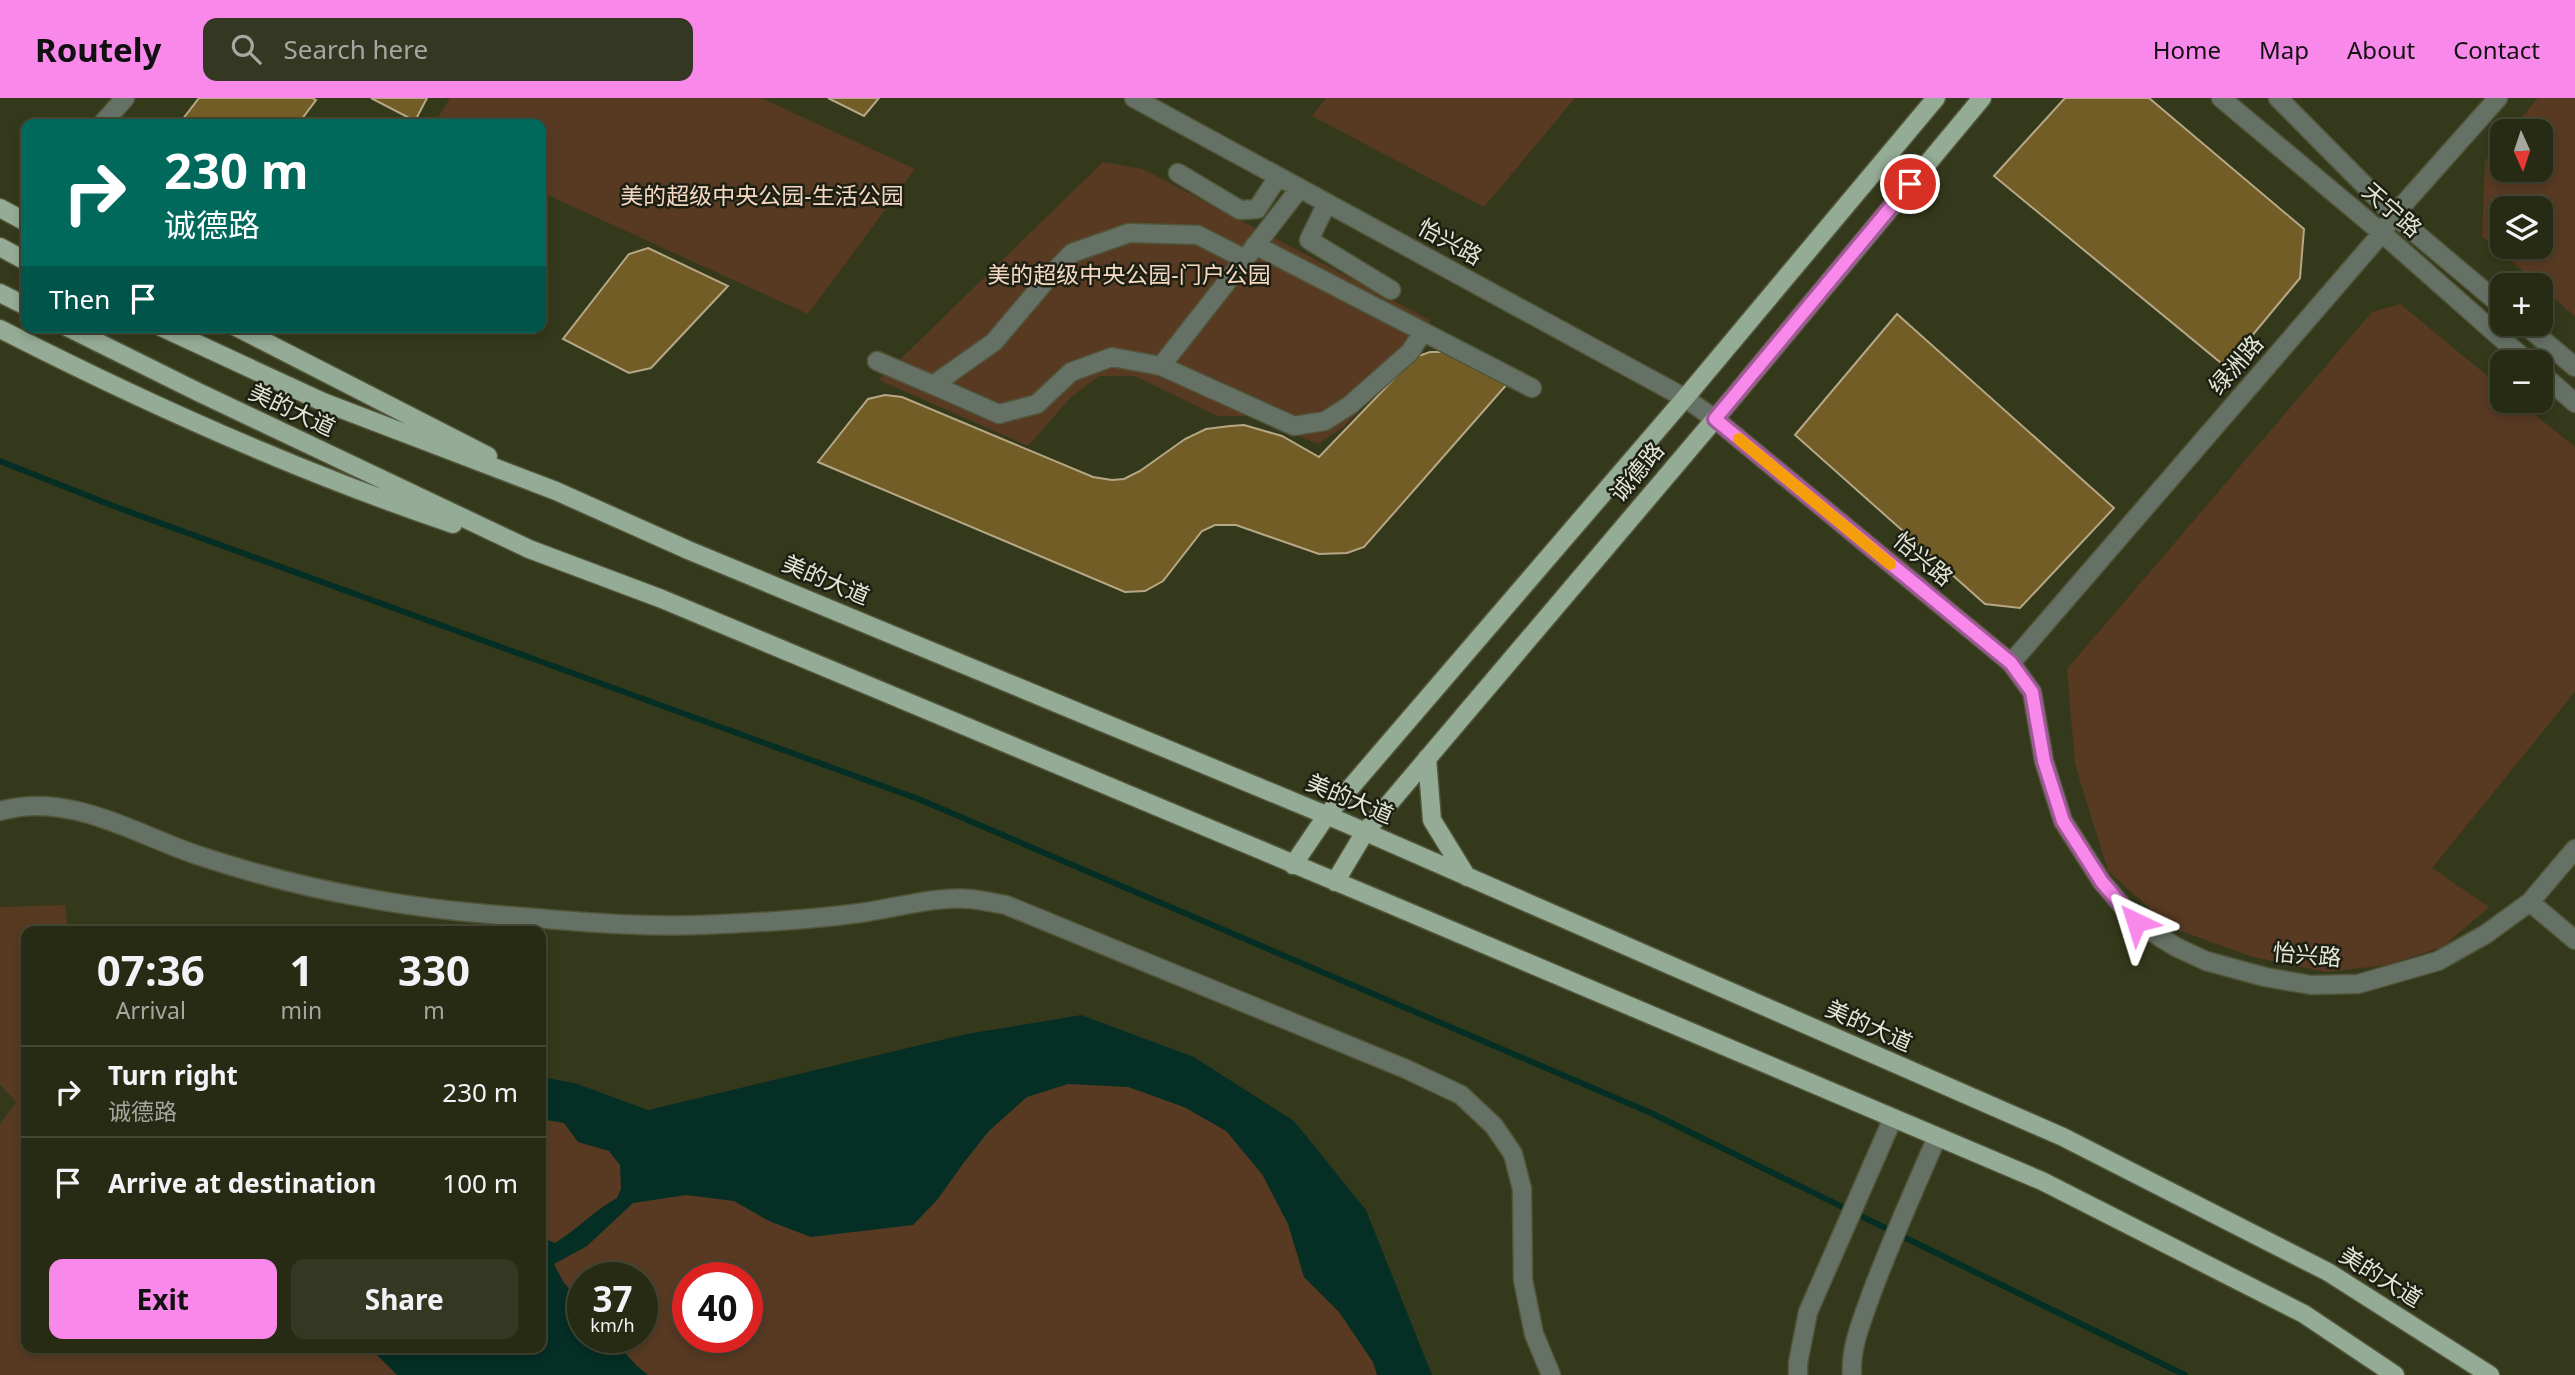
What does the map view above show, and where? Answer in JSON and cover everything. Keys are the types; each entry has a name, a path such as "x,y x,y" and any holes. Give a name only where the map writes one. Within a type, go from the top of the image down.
{"main road":[{"name":"诚德路","path":"1293,865 1327,815 1685,398 1936,98"},
{"name":"诚德路","path":"1335,882 1365,832 1715,419 1981,98"},
{"path":"0,208 21,216"},
{"path":"0,247 21,258"},
{"path":"0,293 21,304"},
{"path":"0,329 122,389 276,459 366,495 529,549"},
{"name":"美的大道","path":"79,333 198,393 529,549 662,599 2042,1181 2291,1308 2395,1375"},
{"name":"美的大道","path":"174,333 323,402 556,491 688,550 1327,815 2063,1137 2328,1272 2490,1375"},
{"path":"248,333 556,491"},
{"path":"1427,758 1433,820 1467,877"}],"street":[{"path":"106,119 125,98"},
{"name":"怡兴路","path":"1134,98 1685,398 1715,419 2011,663 2032,692 2044,761 2063,821 2102,882 2136,922 2176,947 2206,961 2265,977 2311,985 2358,984 2438,961 2486,934 2530,902 2575,849"},
{"name":"天宁路","path":"2221,98 2382,233 2514,350"},
{"name":"天宁路","path":"2278,98 2394,215 2490,296"},
{"name":"绿洲路","path":"2011,663 2382,233 2394,215 2498,98"},
{"path":"1178,173 1240,210 1257,209 1278,177"},
{"path":"1161,366 1300,188"},
{"path":"1327,203 1309,240 1391,290"},
{"path":"933,385 994,342 1072,253 1129,233 1198,235 1250,252 1532,388"},
{"path":"877,361 999,414 1037,404 1071,372 1112,357 1161,366 1294,426 1325,421 1350,405 1410,352 1422,333"},
{"path":"2539,336 2575,366"},
{"path":"2553,384 2575,403"},
{"path":"0,811 16,807 58,807 97,816 197,855 274,877 365,898 570,922 722,924 859,913 921,902 968,898 1006,905 1406,1069 1461,1095 1494,1126 1513,1154 1522,1189 1523,1280 1534,1334 1551,1375"},
{"path":"2530,902 2575,940"},
{"path":"1798,1375 1808,1312 1893,1118"},
{"path":"1852,1375 1859,1326 1937,1137"}],"green space":[{"name":"美的超级中央公园-生活公园","path":"450,98 761,98 915,169 808,314 546,194 546,119 437,119"},
{"path":"1326,98 1575,98 1484,207 1312,116"},
{"path":"2538,98 2575,98 2575,316 2553,297 2553,273 2525,273 2509,259 2553,259 2553,196 2490,196 2490,243 2482,236 2485,161 2490,155 2490,182 2553,182 2553,119 2520,119"},
{"name":"美的超级中央公园-门户公园","path":"1103,162 1143,169 1430,320 1424,347 1342,428 1318,444 1250,416 1217,416 1135,376 1099,376 1071,397 1028,446 879,380"},
{"path":"2400,304 2490,378 2490,413 2533,413 2575,447 2575,692 2432,868 2489,907 2442,947 2387,965 2326,972 2253,957 2170,927 2108,871 2075,764 2067,669 2372,312"},
{"path":"65,905 67,926 21,926 21,1353 546,1353 546,1078 575,1083 648,1110 966,1034 1081,1015 1194,1057 1294,1121 1366,1210 1432,1375 0,1375 0,1124 16,1102 0,1084 0,907"}],"water":[{"path":"1081,1015 1194,1057 1294,1121 1366,1210 1432,1375 1377,1375 1373,1362 1339,1312 1304,1277 1288,1224 1262,1174 1226,1131 1184,1107 1128,1087 1068,1084 1027,1097 989,1131 937,1200 913,1225 811,1237 769,1221 734,1201 686,1195 633,1203 587,1246 554,1264 567,1286 567,1353 625,1353 648,1375 397,1375 375,1353 546,1353 546,1239 555,1243 617,1198 621,1189 620,1165 609,1151 578,1142 564,1123 546,1120 546,1078 575,1083 648,1110 966,1034"}],"building":[{"path":"199,98 316,100 302,119 183,119"},
{"path":"371,98 427,98 416,119"},
{"path":"828,98 879,98 864,116"},
{"path":"2065,98 2149,98 2304,229 2300,278 2226,367 1994,176"},
{"path":"648,248 728,286 651,368 629,373 563,339 629,254"},
{"path":"1897,314 2114,508 2020,608 1985,604 1795,435"},
{"path":"1430,352 1444,352 1508,383 1364,547 1347,553 1319,554 1236,525 1215,525 1202,531 1163,581 1145,591 1125,592 818,462 868,399 885,395 902,397 1093,477 1112,480 1124,479 1140,471 1185,439 1206,429 1230,426 1244,425 1282,436 1319,457 1415,357"}],"waterway":[{"path":"0,461 116,507 921,800 1651,1113 2185,1375"}],"slow traffic":[{"path":"1739,439 1890,564"}],"route":[{"path":"1910,184 1715,419 2011,663 2032,692 2044,761 2063,821 2102,882 2136,922"}]}
